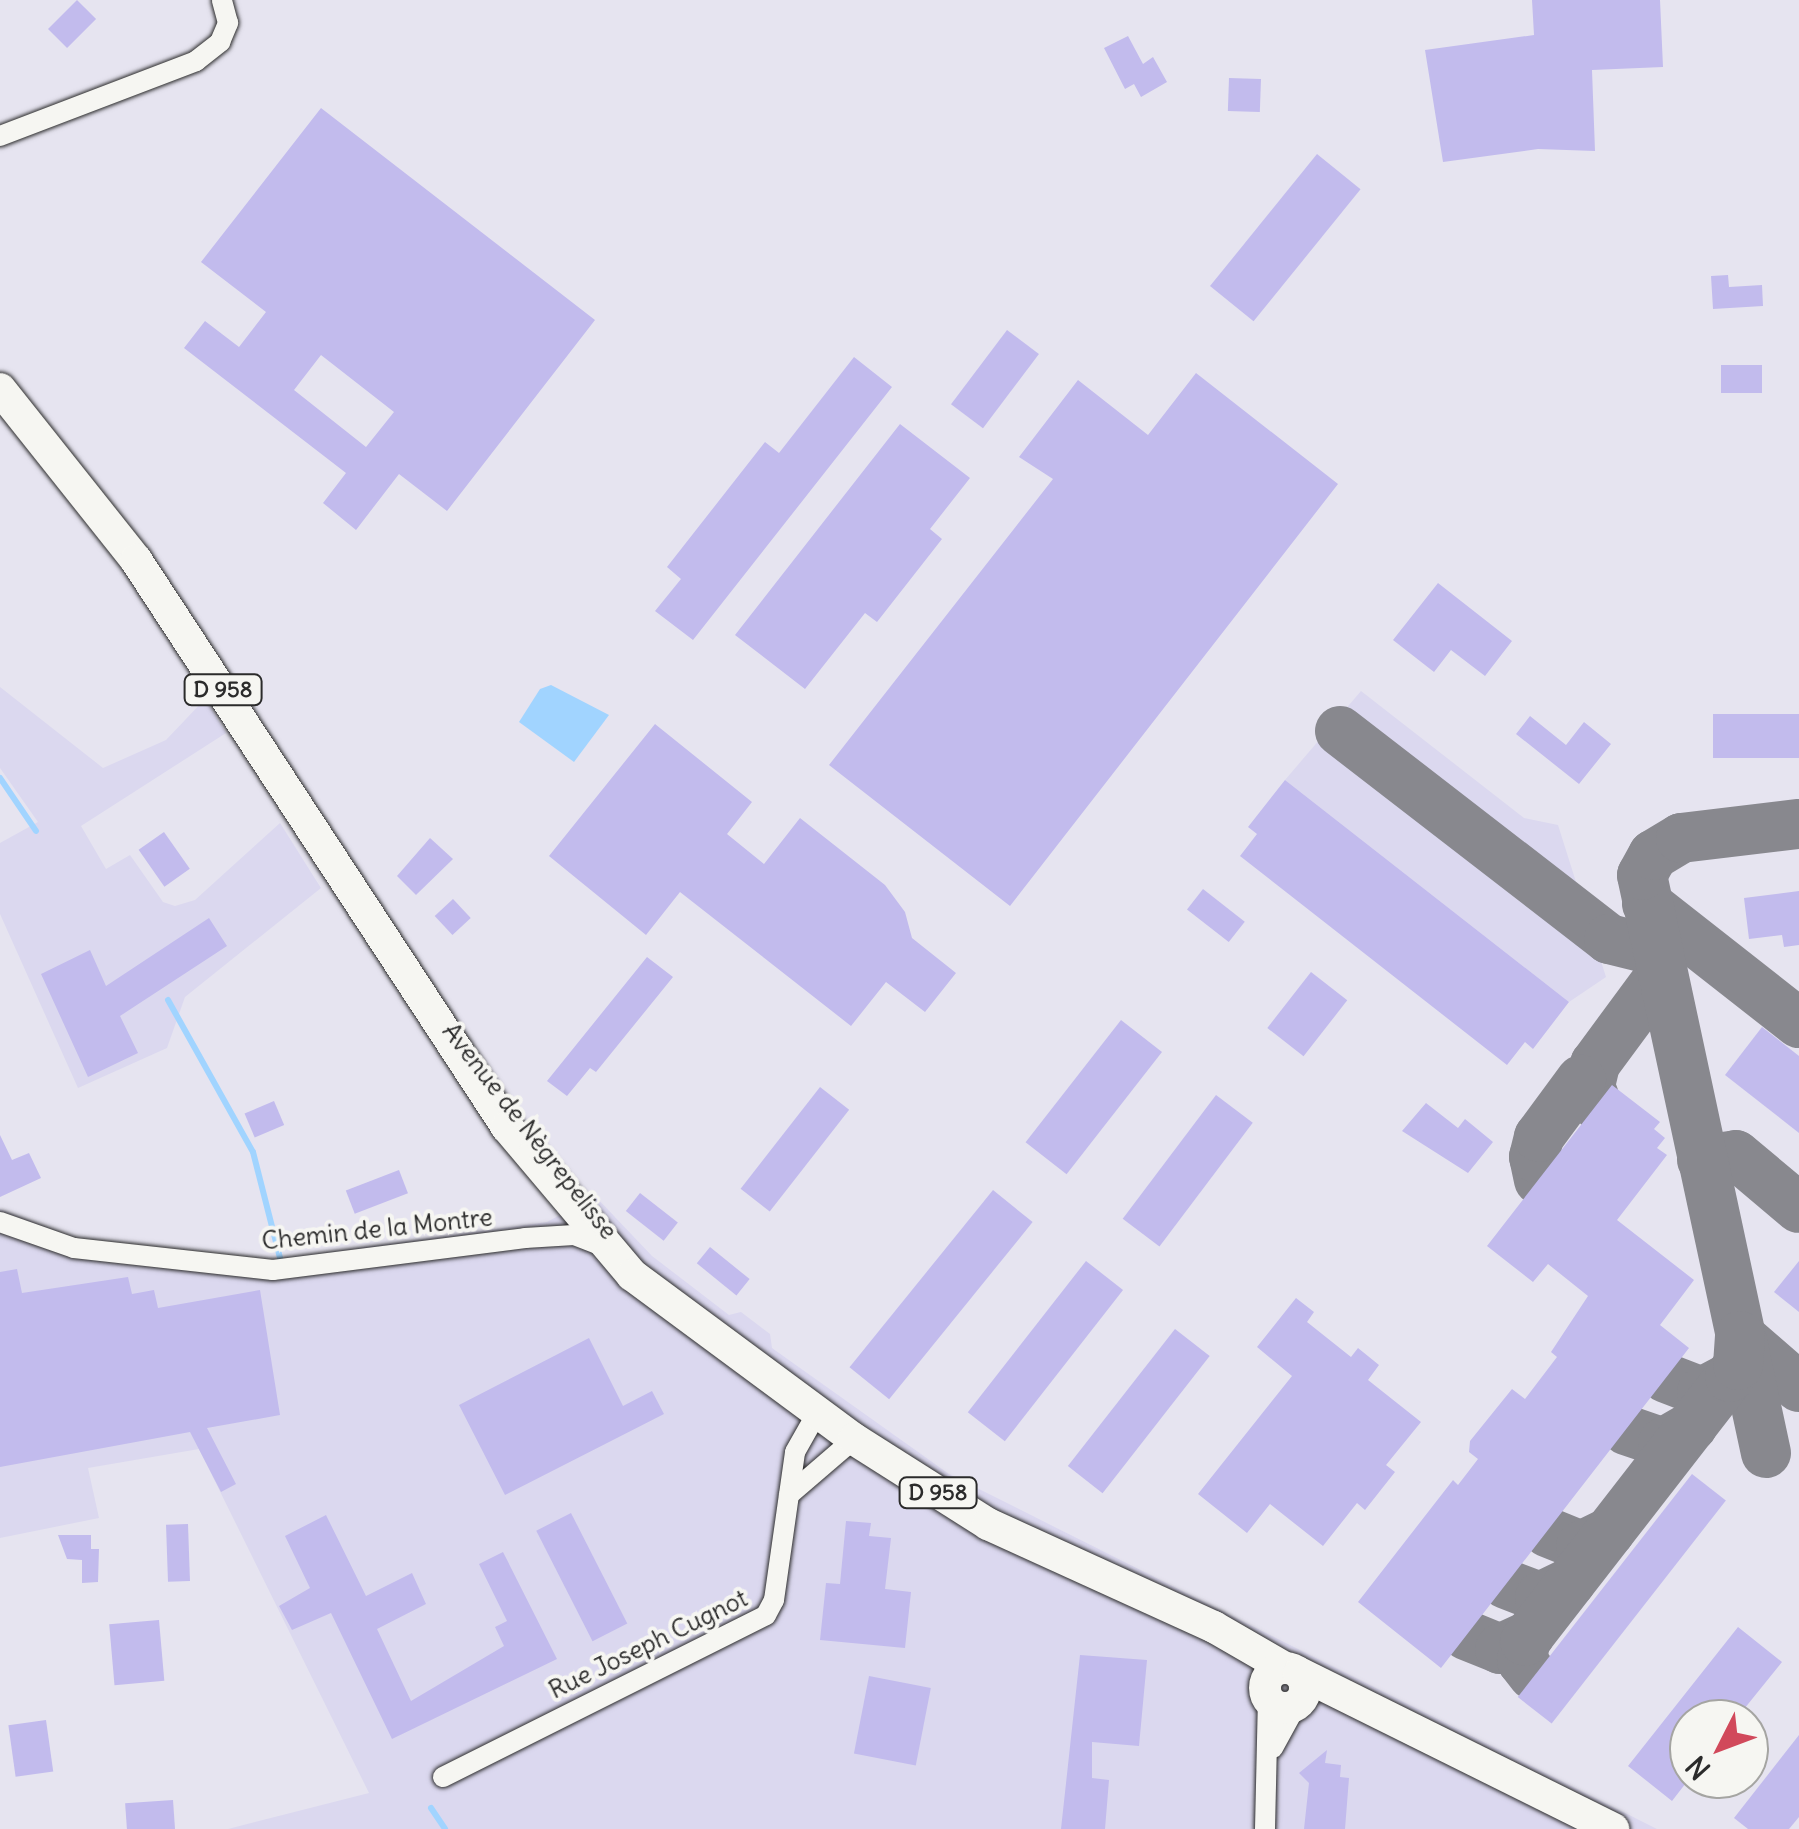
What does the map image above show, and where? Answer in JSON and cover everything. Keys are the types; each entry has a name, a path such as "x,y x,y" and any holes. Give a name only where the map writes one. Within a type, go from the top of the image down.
{"main road":[{"name":"Avenue de Nègrepelisse","path":"5,397 136,560 414,984 562,1200 606,1248 817,1413 988,1524 1181,1616 1286,1690 1344,1694 1613,1829"},
{"name":"Avenue de Nègrepelisse","path":"414,984 577,1198 692,1317"}],"street":[{"path":"0,136 196,61 220,42 228,23 222,0"},
{"name":"Chemin de la Montre","path":"525,1238 557,1221 562,1200"},
{"name":"Chemin de la Montre","path":"0,1222 74,1248 272,1270 525,1238 574,1235 606,1248"},
{"name":"Rue Joseph Cugnot","path":"443,1777 766,1615 774,1600 796,1452 817,1413"},
{"path":"789,1495 854,1439"},
{"path":"1265,1829 1271,1754 1286,1690"}],"shaded area":[{"path":"0,687 103,768 166,740 205,699 226,733 81,826 106,869 130,855 163,902 175,906 195,900 280,823 321,888 185,997 167,1048 78,1088 0,914 0,843 38,822 0,768"},
{"path":"1361,691 1524,818 1558,825 1606,977 1569,1002 1285,780"},
{"path":"595,1196 652,1256 729,1315 741,1312 770,1334 772,1348 949,1474 1657,1829 228,1829 369,1793 199,1449 88,1468 99,1518 0,1538 0,1209 81,1240 255,1262 547,1222"}],"water":[{"path":"551,685 609,715 574,762 519,722 540,689"}],"building":[{"path":"77,0 96,19 67,48 48,29"},
{"path":"1532,0 1660,0 1663,67 1592,70 1595,151 1538,149 1443,162 1425,50 1534,35"},
{"path":"1128,36 1143,64 1153,57 1167,82 1141,97 1134,84 1125,89 1104,48"},
{"path":"1229,78 1261,79 1260,112 1228,111"},
{"path":"321,108 595,320 447,511 399,474 356,530 323,503 346,473 184,348 205,321 239,347 266,312 201,262","holes":["321,355 394,412 366,447 294,390"]},
{"path":"1317,154 1361,189 1254,321 1210,286"},
{"path":"1728,275 1729,287 1762,285 1763,306 1713,309 1711,276"},
{"path":"1007,330 1039,354 983,428 951,404"},
{"path":"854,357 892,387 693,640 655,611 681,579 667,567 765,442 779,453"},
{"path":"1721,365 1762,365 1762,393 1721,393"},
{"path":"1196,373 1338,484 1010,906 829,765 1053,479 1019,457 1078,380 1148,435"},
{"path":"900,424 970,478 930,529 942,539 877,622 865,613 805,689 735,635"},
{"path":"1438,583 1512,641 1485,676 1451,650 1434,672 1393,640"},
{"path":"1713,714 1799,714 1799,758 1713,758"},
{"path":"1530,716 1566,745 1584,722 1611,744 1579,784 1516,734"},
{"path":"655,724 752,802 727,834 764,864 800,818 885,885 905,912 912,938 956,973 925,1012 886,982 851,1026 680,892 646,935 549,856"},
{"path":"1285,780 1569,1002 1533,1049 1525,1042 1507,1065 1240,856 1257,834 1248,827"},
{"path":"164,832 190,869 164,887 139,850"},
{"path":"430,838 453,859 416,895 397,876"},
{"path":"1203,889 1245,922 1229,942 1187,909"},
{"path":"1799,891 1799,945 1784,947 1782,935 1749,939 1744,898"},
{"path":"453,899 471,918 452,935 435,916"},
{"path":"209,918 227,946 120,1016 138,1053 88,1077 41,974 90,950 106,986"},
{"path":"647,957 673,977 596,1072 590,1068 567,1096 547,1081"},
{"path":"1311,972 1347,1000 1304,1056 1267,1028"},
{"path":"1121,1020 1162,1052 1067,1174 1026,1142"},
{"path":"1762,1027 1799,1056 1799,1133 1725,1075"},
{"path":"1612,1085 1660,1122 1654,1129 1665,1138 1657,1148 1667,1155 1617,1220 1694,1280 1660,1325 1689,1348 1441,1668 1358,1602 1453,1480 1458,1485 1478,1459 1469,1452 1470,1441 1512,1389 1525,1399 1557,1357 1551,1352 1588,1296 1548,1264 1533,1282 1487,1246"},
{"path":"820,1087 849,1110 770,1211 741,1189"},
{"path":"1216,1095 1253,1123 1159,1246 1123,1219"},
{"path":"274,1101 284,1125 255,1137 245,1114"},
{"path":"1426,1103 1458,1128 1465,1119 1493,1142 1468,1173 1402,1131"},
{"path":"0,1135 12,1160 29,1153 41,1178 0,1197"},
{"path":"399,1170 408,1193 355,1214 346,1190"},
{"path":"993,1190 1033,1222 889,1399 850,1367"},
{"path":"640,1193 678,1223 664,1241 626,1211"},
{"path":"710,1247 750,1279 736,1295 697,1263"},
{"path":"1086,1261 1123,1290 1005,1441 968,1412"},
{"path":"1799,1261 1799,1312 1774,1292"},
{"path":"17,1269 22,1293 128,1277 132,1294 154,1290 158,1308 260,1290 280,1415 207,1428 236,1484 221,1492 190,1432 0,1467 0,1272"},
{"path":"1296,1298 1314,1312 1307,1322 1351,1357 1358,1348 1379,1365 1368,1380 1421,1422 1386,1465 1395,1472 1365,1510 1357,1503 1323,1546 1270,1504 1247,1533 1198,1494 1292,1376 1257,1347"},
{"path":"1175,1329 1210,1356 1103,1493 1068,1466"},
{"path":"589,1338 623,1406 652,1391 664,1414 505,1495 459,1405"},
{"path":"1692,1474 1726,1500 1552,1723 1518,1697"},
{"path":"571,1513 627,1623 593,1641 536,1531"},
{"path":"326,1515 366,1596 412,1573 426,1604 377,1629 411,1701 504,1646 495,1627 507,1621 479,1564 503,1552 557,1659 392,1739 331,1613 292,1630 279,1606 310,1588 285,1536"},
{"path":"846,1521 871,1523 869,1536 891,1538 885,1589 911,1592 905,1648 820,1640 826,1583 840,1584"},
{"path":"188,1524 190,1581 168,1582 166,1525"},
{"path":"58,1535 91,1535 91,1549 99,1549 98,1582 82,1583 82,1560 67,1559"},
{"path":"159,1620 164,1681 115,1685 109,1624"},
{"path":"1738,1627 1782,1662 1752,1699 1681,1699"},
{"path":"1080,1655 1147,1660 1139,1746 1092,1742 1092,1778 1109,1780 1105,1829 1061,1829"},
{"path":"869,1676 931,1688 916,1766 854,1754"},
{"path":"1669,1714 1669,1799 1628,1766"},
{"path":"46,1720 53,1771 16,1777 8,1725"},
{"path":"1799,1735 1799,1817 1789,1829 1748,1829 1734,1818 1749,1799 1769,1799 1769,1773"},
{"path":"1327,1750 1325,1763 1341,1765 1340,1777 1349,1778 1345,1829 1304,1829 1309,1783 1299,1773"},
{"path":"173,1800 175,1829 127,1829 125,1803"}],"waterway":[{"path":"0,778 36,831"},
{"path":"168,1000 253,1152 281,1262"},
{"path":"431,1808 445,1829"}],"taxiway":[{"path":"1340,731 1609,939 1658,951"},
{"path":"1766,1453 1642,875 1653,855 1681,838 1799,824"},
{"path":"1647,904 1799,1023"},
{"path":"1597,1105 1590,1086 1595,1064 1662,973"},
{"path":"1539,1180 1534,1157 1539,1137 1581,1080"},
{"path":"1702,1160 1736,1155 1799,1208"},
{"path":"1740,1336 1799,1387"},
{"path":"1533,1675 1522,1661 1525,1641 1730,1377 1738,1365 1740,1336"},
{"path":"1666,1378 1702,1392 1730,1377"},
{"path":"1626,1430 1663,1443 1692,1426"},
{"path":"1547,1532 1581,1546 1610,1532"},
{"path":"1506,1584 1540,1597 1571,1582"},
{"path":"1466,1635 1500,1649 1530,1635"}]}
